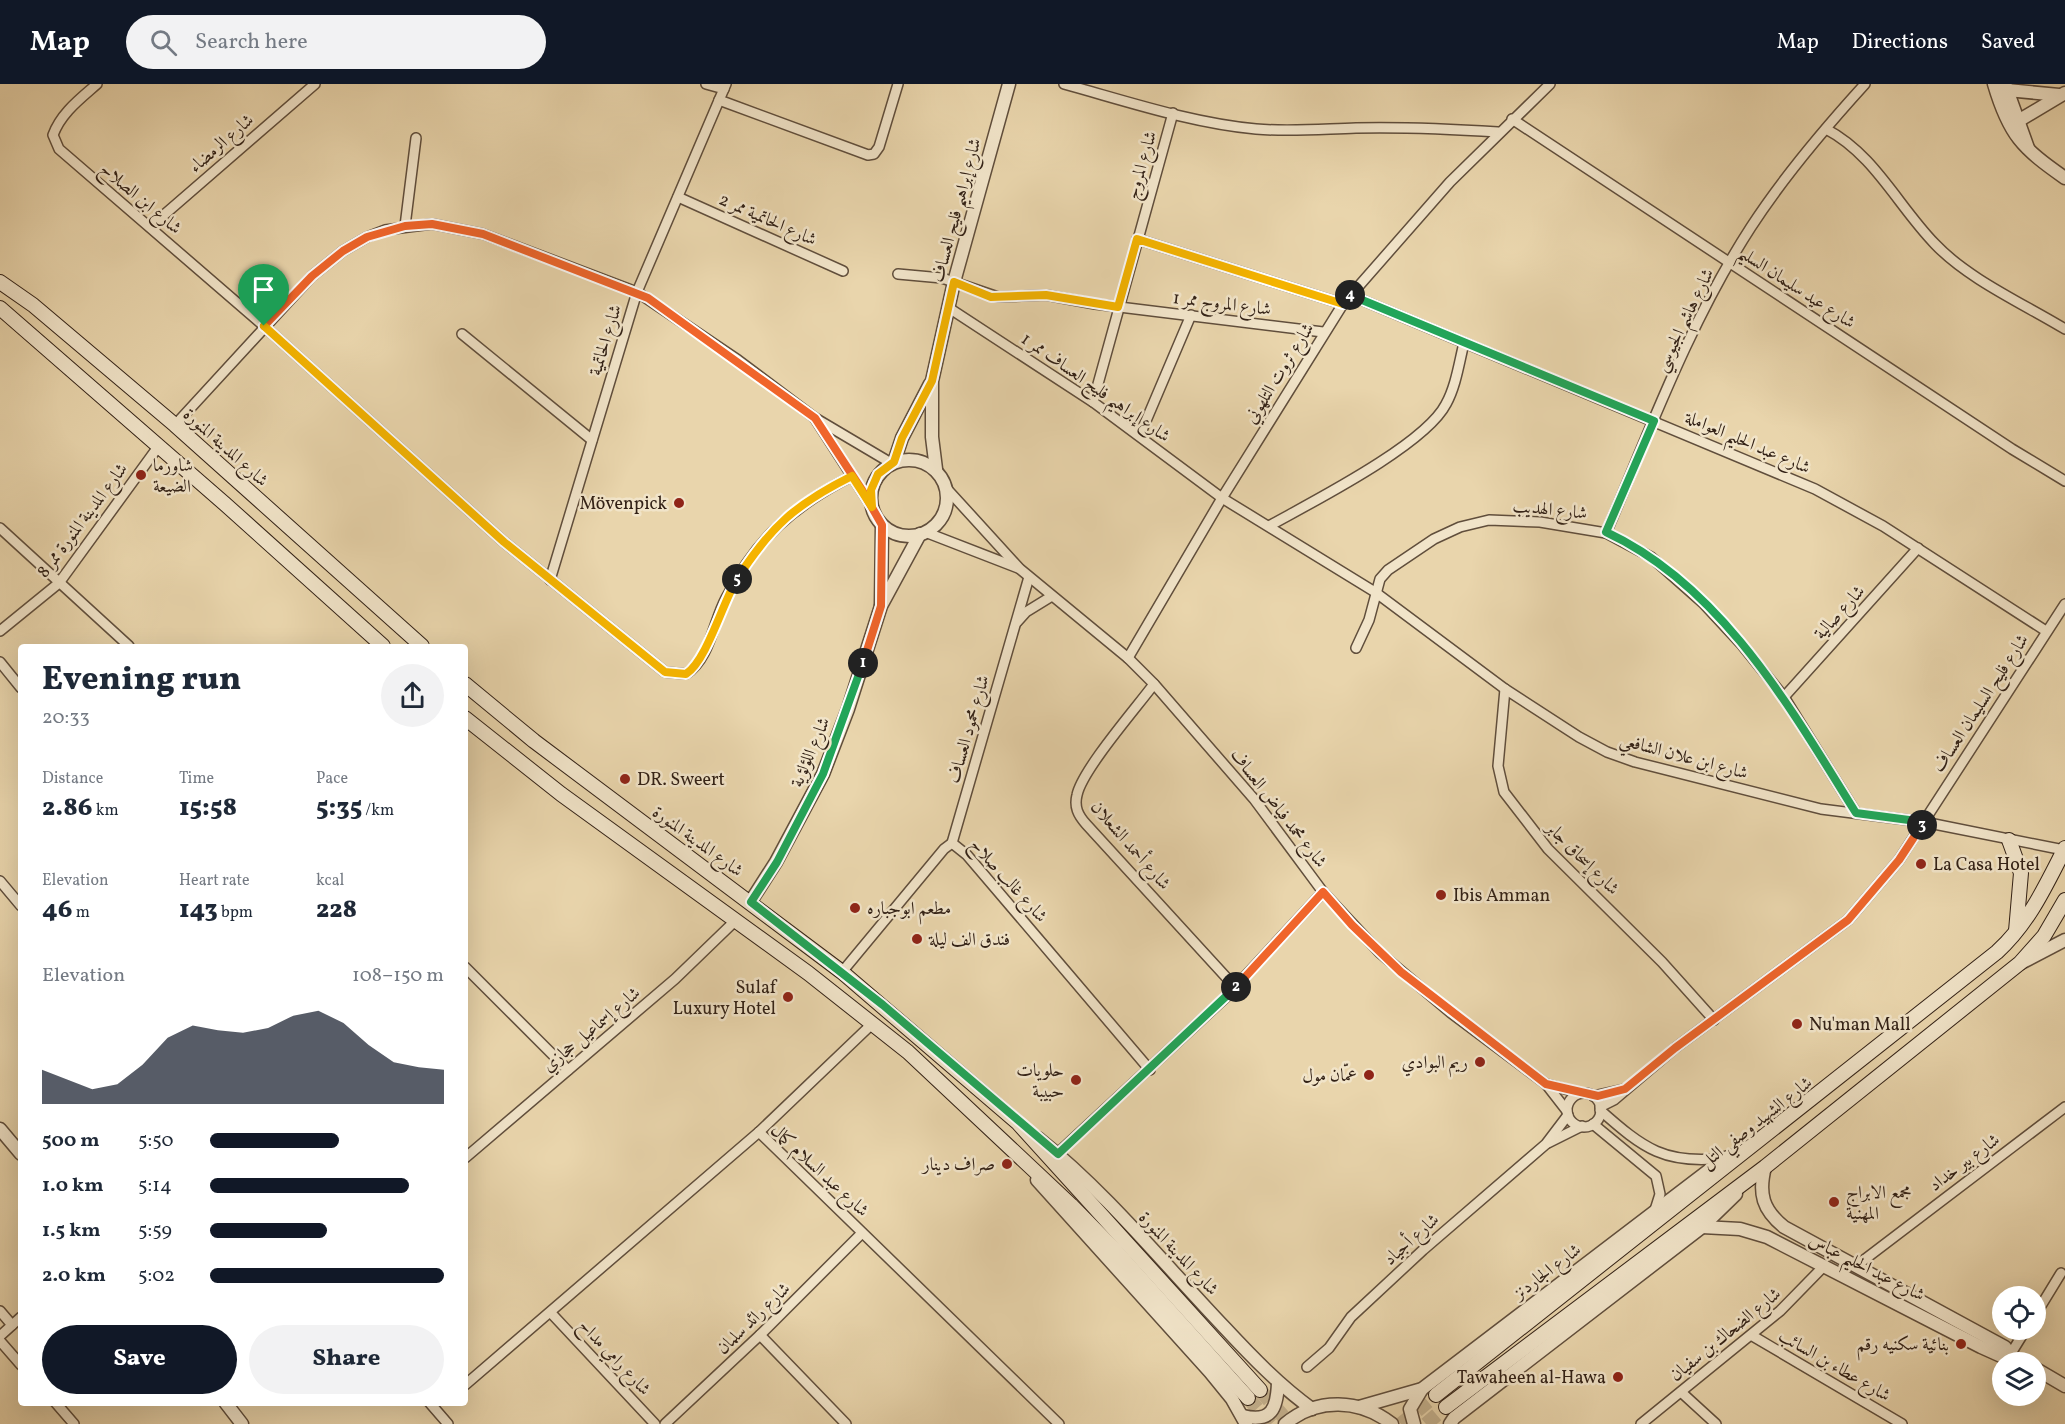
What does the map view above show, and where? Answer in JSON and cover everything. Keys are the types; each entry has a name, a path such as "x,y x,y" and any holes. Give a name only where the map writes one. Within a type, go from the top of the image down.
{"main road":[{"name":"شارع المدينة المنورة","path":"0,282 41,311 175,425 420,644"},
{"path":"0,308 381,644"},
{"name":"شارع المدينة المنورة","path":"468,686 534,741 843,972 1018,1123 1260,1389"},
{"path":"468,720 561,794 808,973 940,1081 1115,1250 1248,1398"},
{"path":"2009,840 2021,873 2016,934"},
{"name":"شارع الشهيد وصفي التل","path":"1436,1395 1964,981 2016,934 2035,906 2064,849"},
{"path":"1449,1418 2020,963 2044,936 2065,900"}],"street":[{"name":"شارع ابن الصلاح","path":"97,84 61,119 54,135 54,141 75,164 264,326 550,580 665,672 686,674 701,657 725,598 749,561 779,522 816,494 852,476"},
{"name":"شارع الرمضاء","path":"150,227 315,84"},
{"path":"706,84 725,86"},
{"path":"719,100 860,153 874,154 879,147 898,84"},
{"name":"شارع إبراهيم فليح العساف","path":"936,469 932,437 932,381 954,282 1009,84"},
{"path":"1064,84 1173,113"},
{"name":"شارع ثروت التلهوني","path":"1128,658 1222,498 1323,332 1343,304 1450,182 1498,132 1550,84"},
{"name":"شارع هاشم الجيوسي","path":"1606,532 1701,319 1730,263 1752,225 1826,129 1865,84"},
{"path":"1994,84 2009,126 2017,140 2065,178"},
{"name":"شارع الحاتمية","path":"550,580 636,292 725,86"},
{"path":"2028,148 2006,87 2062,94"},
{"path":"2018,121 2062,94"},
{"name":"شارع المروج","path":"1093,402 1173,113 1230,126 1278,131 1358,128 1498,132"},
{"name":"شارع عيد سليمان السليم","path":"1512,119 2012,449 2065,481"},
{"path":"1826,129 1857,149 1935,245 1978,277 2065,329"},
{"path":"405,226 416,138"},
{"name":"شارع الحاتمية ممر 2","path":"678,197 843,271"},
{"path":"175,425 312,276 343,251 367,237 405,226 443,225 483,234 636,292 720,348 815,418 893,462"},
{"path":"1137,239 1343,304"},
{"name":"شارع المروج ممر 1","path":"898,274 942,278 991,297 1046,295 1118,307 1323,332"},
{"name":"شارع عبد الحليم العواملة","path":"1350,295 1815,489 1918,548 2046,631"},
{"name":"شارع إبراهيم فليح العساف ممر 1","path":"949,308 1093,402 1222,498"},
{"path":"1140,435 1191,315"},
{"path":"462,334 592,440"},
{"path":"1269,526 1397,450 1436,419 1452,388 1464,342"},
{"name":"شارع إبراهيم فليح العساف","path":"893,462 902,438 932,381"},
{"path":"815,418 882,525 893,532 906,536 922,533 939,522 946,506 947,489 936,469 916,459 893,462 878,474 871,490 872,507"},
{"name":"شارع المدينة المنورة ممر 8","path":"0,631 59,583 158,447"},
{"name":"شارع محمد فياض العساف","path":"947,489 1020,569 1128,658 1154,684 1254,799 1323,892 1365,939 1401,972 1546,1084 1568,1113"},
{"name":"شارع ابن علان الشافعي","path":"1222,498 1375,592 1505,689 1607,752 1785,801 1924,822 2064,849"},
{"name":"شارع الهديب","path":"1356,648 1371,614 1375,592 1388,570 1434,539 1460,527 1489,520 1569,525 1606,532 1651,557 1703,603 1742,645 1784,698 1856,813"},
{"name":"شارع اللؤلؤية","path":"881,606 882,525"},
{"path":"0,528 127,644"},
{"name":"شارع محمد فياض العساف","path":"922,533 1020,569"},
{"name":"شارع اللؤلؤية","path":"751,902 777,862 823,774 851,699 881,606 922,533"},
{"name":"شارع صالية","path":"1784,698 1918,548"},
{"name":"شارع محمود العساف","path":"952,843 1029,577"},
{"path":"1015,624 1026,612 1052,596"},
{"name":"شارع فليح السليمان العساف","path":"1600,1108 1848,920 1899,860 2065,604"},
{"path":"0,663 18,684"},
{"name":"شارع أحمد الشعلان","path":"1154,684 1085,775 1077,795 1077,811 1086,824 1236,988"},
{"name":"شارع إسحاق جابر","path":"1505,689 1497,766 1504,792 1548,849 1662,962 1714,1020"},
{"name":"شارع غالب صلاح","path":"843,972 944,849 952,843 974,864 1150,1070"},
{"path":"0,881 18,902"},
{"path":"1058,1154 1236,988 1323,892"},
{"name":"شارع إسماعيل حجازي","path":"468,1155 675,979 735,921"},
{"path":"2020,963 2065,940"},
{"path":"468,970 568,1070"},
{"path":"759,1132 872,1024"},
{"name":"شارع محمد فياض العساف","path":"1546,1084 1580,1094"},
{"path":"1600,1108 1598,1118 1593,1124 1582,1126 1574,1123 1568,1113 1570,1100 1580,1094 1593,1096 1625,1089"},
{"path":"1593,1096 1600,1108 1626,1133 1665,1156 1695,1161 1725,1158"},
{"name":"شارع بير خداد","path":"1856,1266 2065,1107"},
{"name":"شارع أجياد","path":"1307,1367 1329,1348 1351,1317 1400,1270 1546,1144 1568,1113"},
{"name":"شارع المدينة المنورة","path":"1018,1123 1058,1154 1278,1383 1312,1408"},
{"path":"1593,1124 1656,1176 1660,1194 1653,1215"},
{"name":"شارع أجياد","path":"1546,1144 1582,1126"},
{"path":"0,1129 18,1150"},
{"name":"شارع عبد السلام كمال","path":"468,1383 551,1314 759,1132 1059,1424"},
{"name":"شارع الجاردنز","path":"1359,1407 1422,1389 1725,1158 1749,1149"},
{"path":"1013,1152 1064,1212 1210,1372 1244,1420 1272,1411 1278,1398 1278,1383"},
{"name":"شارع عبد الحليم عباس","path":"1765,1167 1761,1192 1770,1215 1792,1233 2005,1347 2008,1352"},
{"path":"1449,1418 1702,1227 1751,1177"},
{"name":"شارع عبد الحليم عباس","path":"1702,1227 1727,1227 1751,1231 1825,1265 1992,1352"},
{"name":"شارع رائد سلمان","path":"665,1424 760,1335 862,1233"},
{"name":"شارع الضحاك بن سفيان","path":"1641,1424 1798,1295 1825,1265"},
{"path":"2046,1298 2061,1273"},
{"path":"0,1311 12,1325"},
{"name":"شارع رامي مداح","path":"551,1314 655,1424"},
{"path":"0,1336 18,1320"},
{"path":"760,1335 846,1424"},
{"name":"شارع عطاء بن السائب","path":"1751,1335 1902,1424"},
{"path":"0,1341 18,1362"},
{"path":"2046,1375 2065,1386"},
{"path":"1414,1424 1410,1417 1410,1409 1422,1389"},
{"path":"1681,1392 1716,1424"},
{"path":"1285,1424 1312,1408 1336,1404 1359,1407 1392,1424"},
{"path":"58,1406 74,1424"},
{"path":"228,1406 242,1424"},
{"path":"432,1406 448,1424"}],"tunnel":[{"path":"1260,1390 1290,1424"},
{"path":"1401,1424 1436,1395"},
{"path":"1248,1398 1271,1424"},
{"path":"1426,1424 1446,1407"}],"place":[{"name":"شاورما الضيعة","path":"141,475"},
{"name":"Mövenpick","path":"679,503"},
{"name":"DR. Sweert","path":"625,779"},
{"name":"La Casa Hotel","path":"1921,864"},
{"name":"Ibis Amman","path":"1441,895"},
{"name":"مطعم ابوجباره","path":"855,908"},
{"name":"فندق الف ليلة","path":"917,939"},
{"name":"Sulaf Luxury Hotel","path":"788,997"},
{"name":"Nu'man Mall","path":"1797,1024"},
{"name":"ريم البوادي","path":"1480,1062"},
{"name":"عمّان مول","path":"1369,1075"},
{"name":"حلويات حبيبة","path":"1076,1080"},
{"name":"صراف دينار","path":"1007,1164"},
{"name":"مجمع الابراج المهنية","path":"1834,1202"},
{"name":"بنائية سكنيه رقم","path":"1961,1344"},
{"name":"Tawaheen al-Hawa","path":"1618,1377"}],"route":[{"path":"264,326 312,276 343,251 367,237 405,226 432,224 455,226 508,243 648,298 738,360 815,418 849,468 852,476 882,525 881,606 865,660 823,774 777,862 751,902 843,972 1018,1123 1058,1154 1236,988 1323,892 1380,953 1462,1022 1546,1084 1580,1094 1598,1096 1625,1089 1675,1048 1848,920 1870,897 1899,860 1924,822 1856,813 1784,698 1742,645 1703,603 1651,557 1606,532 1654,421 1350,295 1343,304 1137,239 1118,307 1046,295 991,297 954,282 932,381 902,438 894,462 878,474 871,490 872,507 852,476 816,494 779,522 749,561 725,598 697,665 686,674 680,675 665,672 504,542 264,326"}]}
